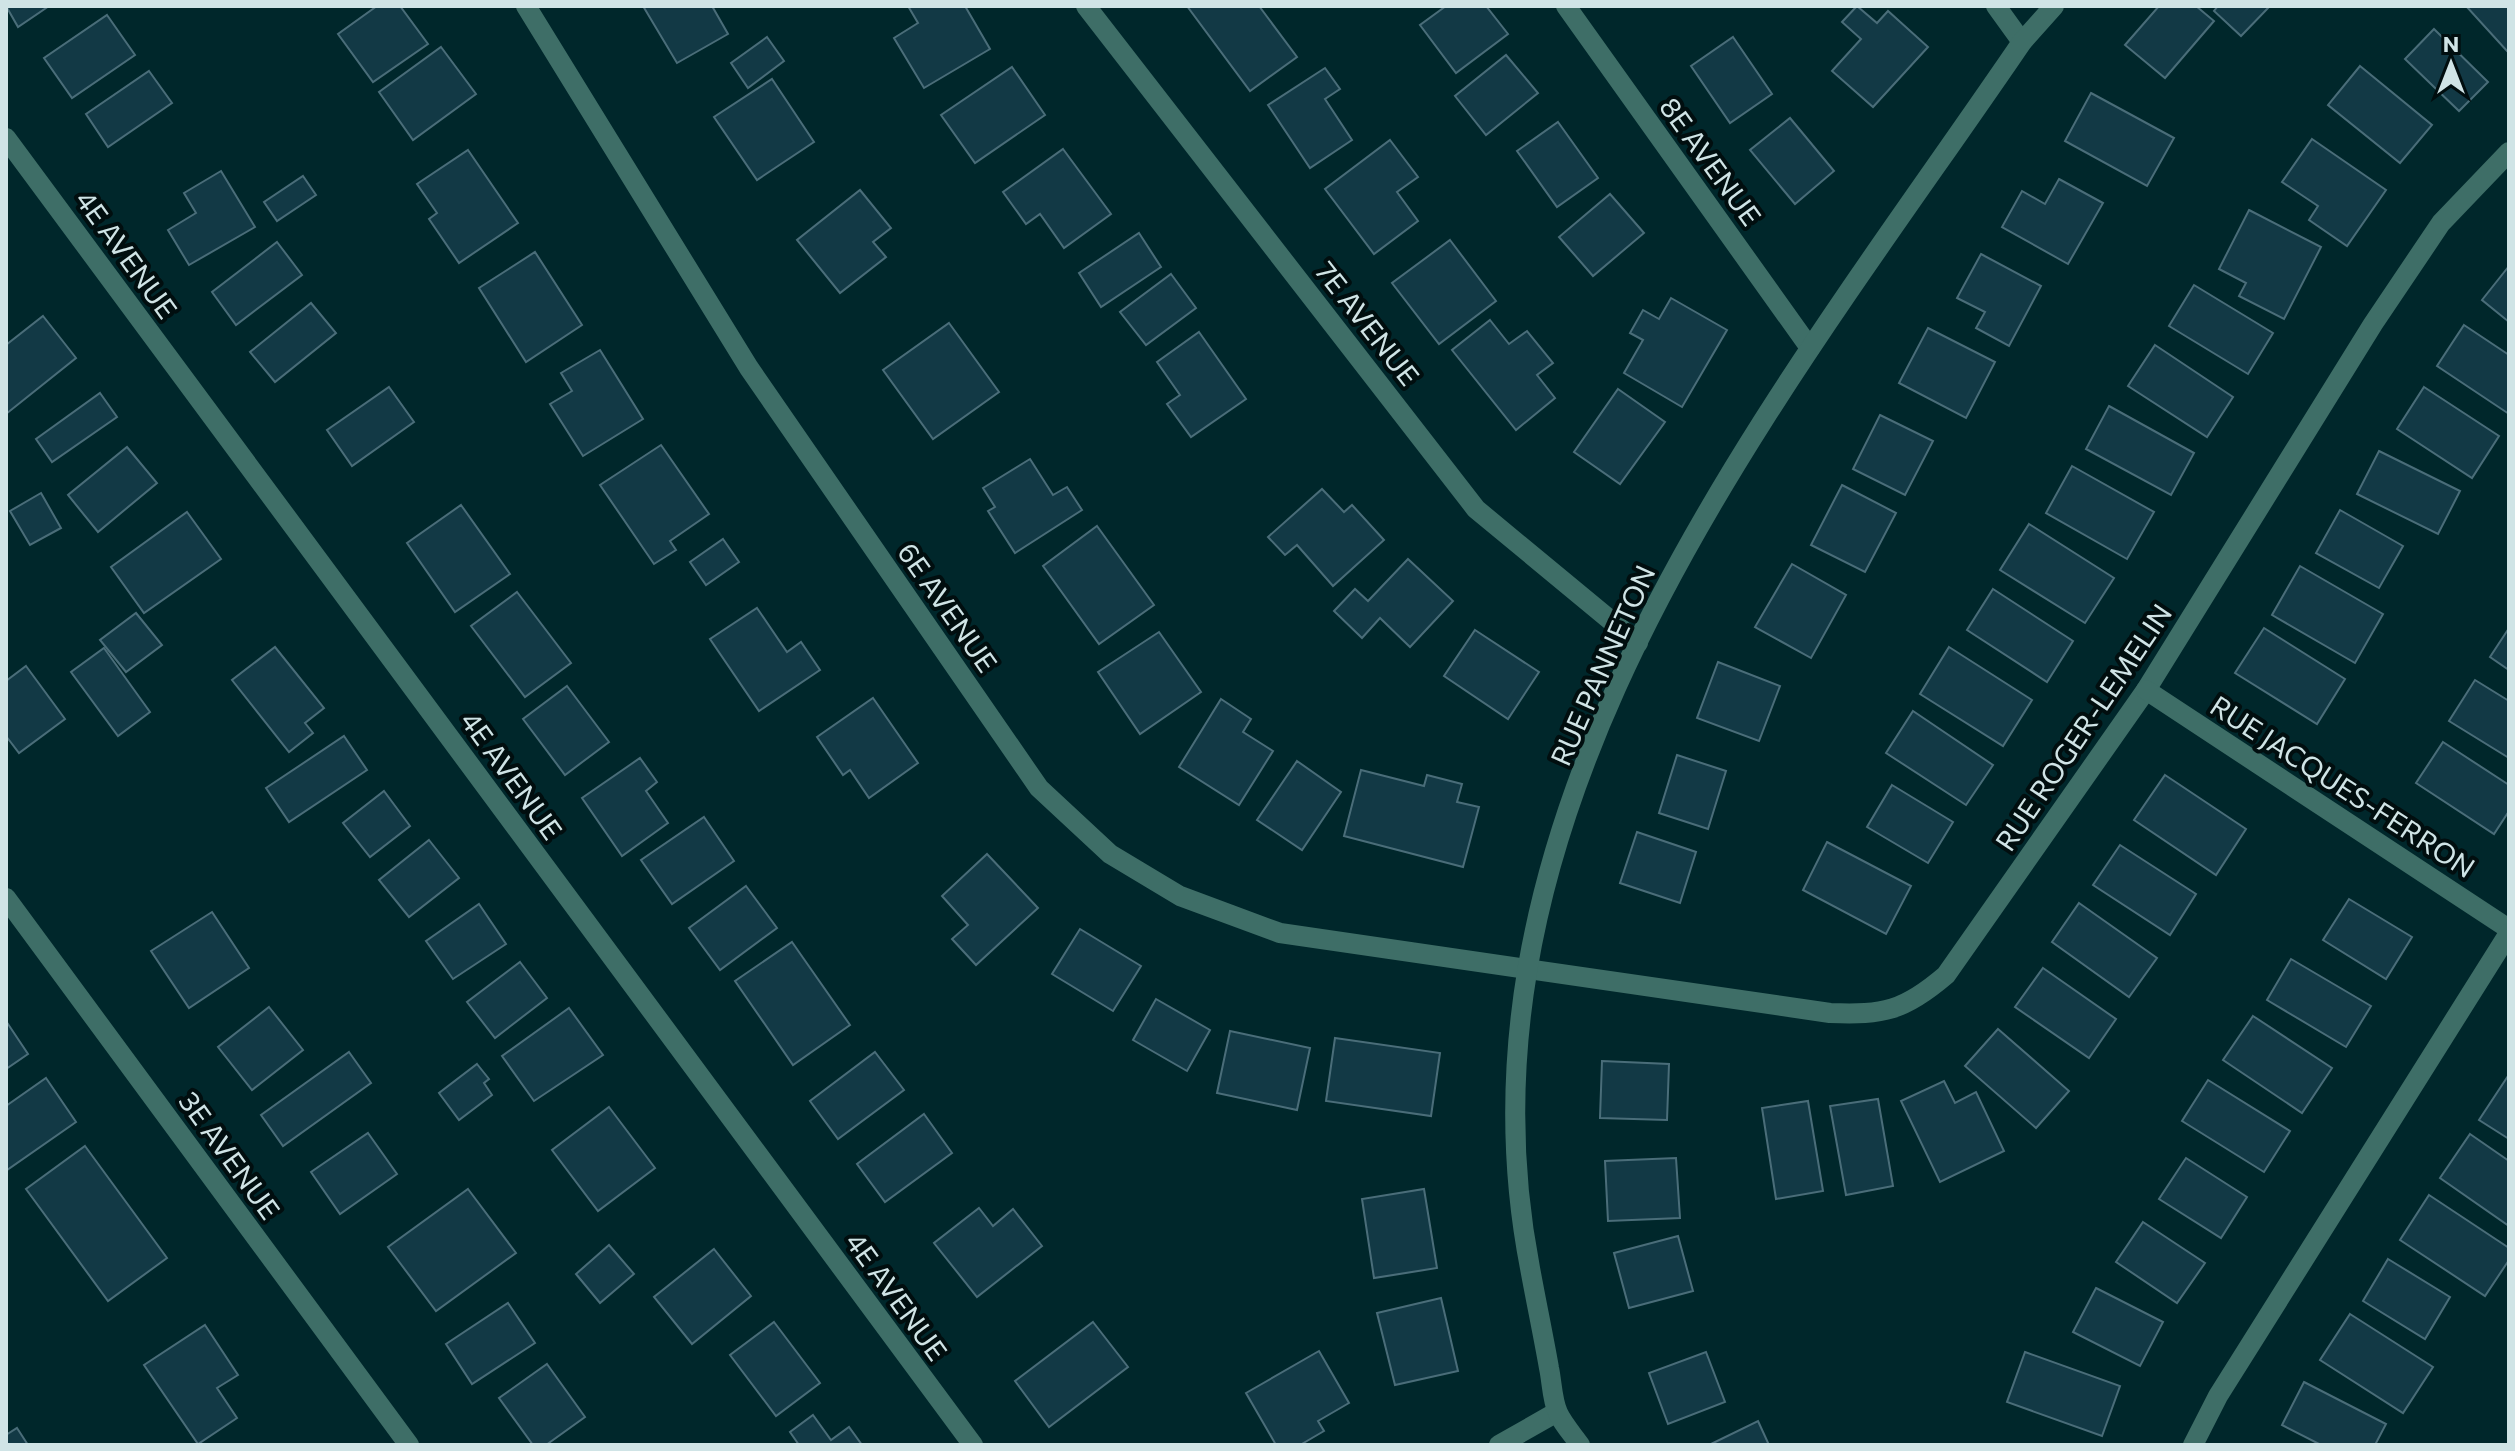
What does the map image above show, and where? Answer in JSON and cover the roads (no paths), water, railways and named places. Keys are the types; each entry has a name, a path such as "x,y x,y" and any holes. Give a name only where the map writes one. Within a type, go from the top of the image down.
{"street":[{"name":"6E AVENUE","path":"526,6 749,368 1039,788 1110,854 1180,896 1280,933 1526,969"},
{"name":"7E AVENUE","path":"1086,6 1476,509 1638,643"},
{"name":"8E AVENUE","path":"1566,6 1810,348"},
{"path":"1996,6 2022,42"},
{"name":"RUE PANNETON","path":"1580,1445 1557,1412 1519,1211 1516,1102 1526,969 1555,848 1589,753 1638,643 1700,522 1810,348 2022,42 2054,6"},
{"name":"4E AVENUE","path":"6,138 973,1445"},
{"name":"RUE ROGER-LEMELIN","path":"1526,969 1830,1013 1874,1015 1924,994 1946,975 2146,690 2381,311 2441,223 2509,152"},
{"name":"RUE JACQUES-FERRON","path":"2146,690 2509,931"},
{"name":"3E AVENUE","path":"6,898 409,1445"},
{"path":"2193,1445 2218,1396 2509,931"},
{"path":"1499,1445 1557,1412"}]}
